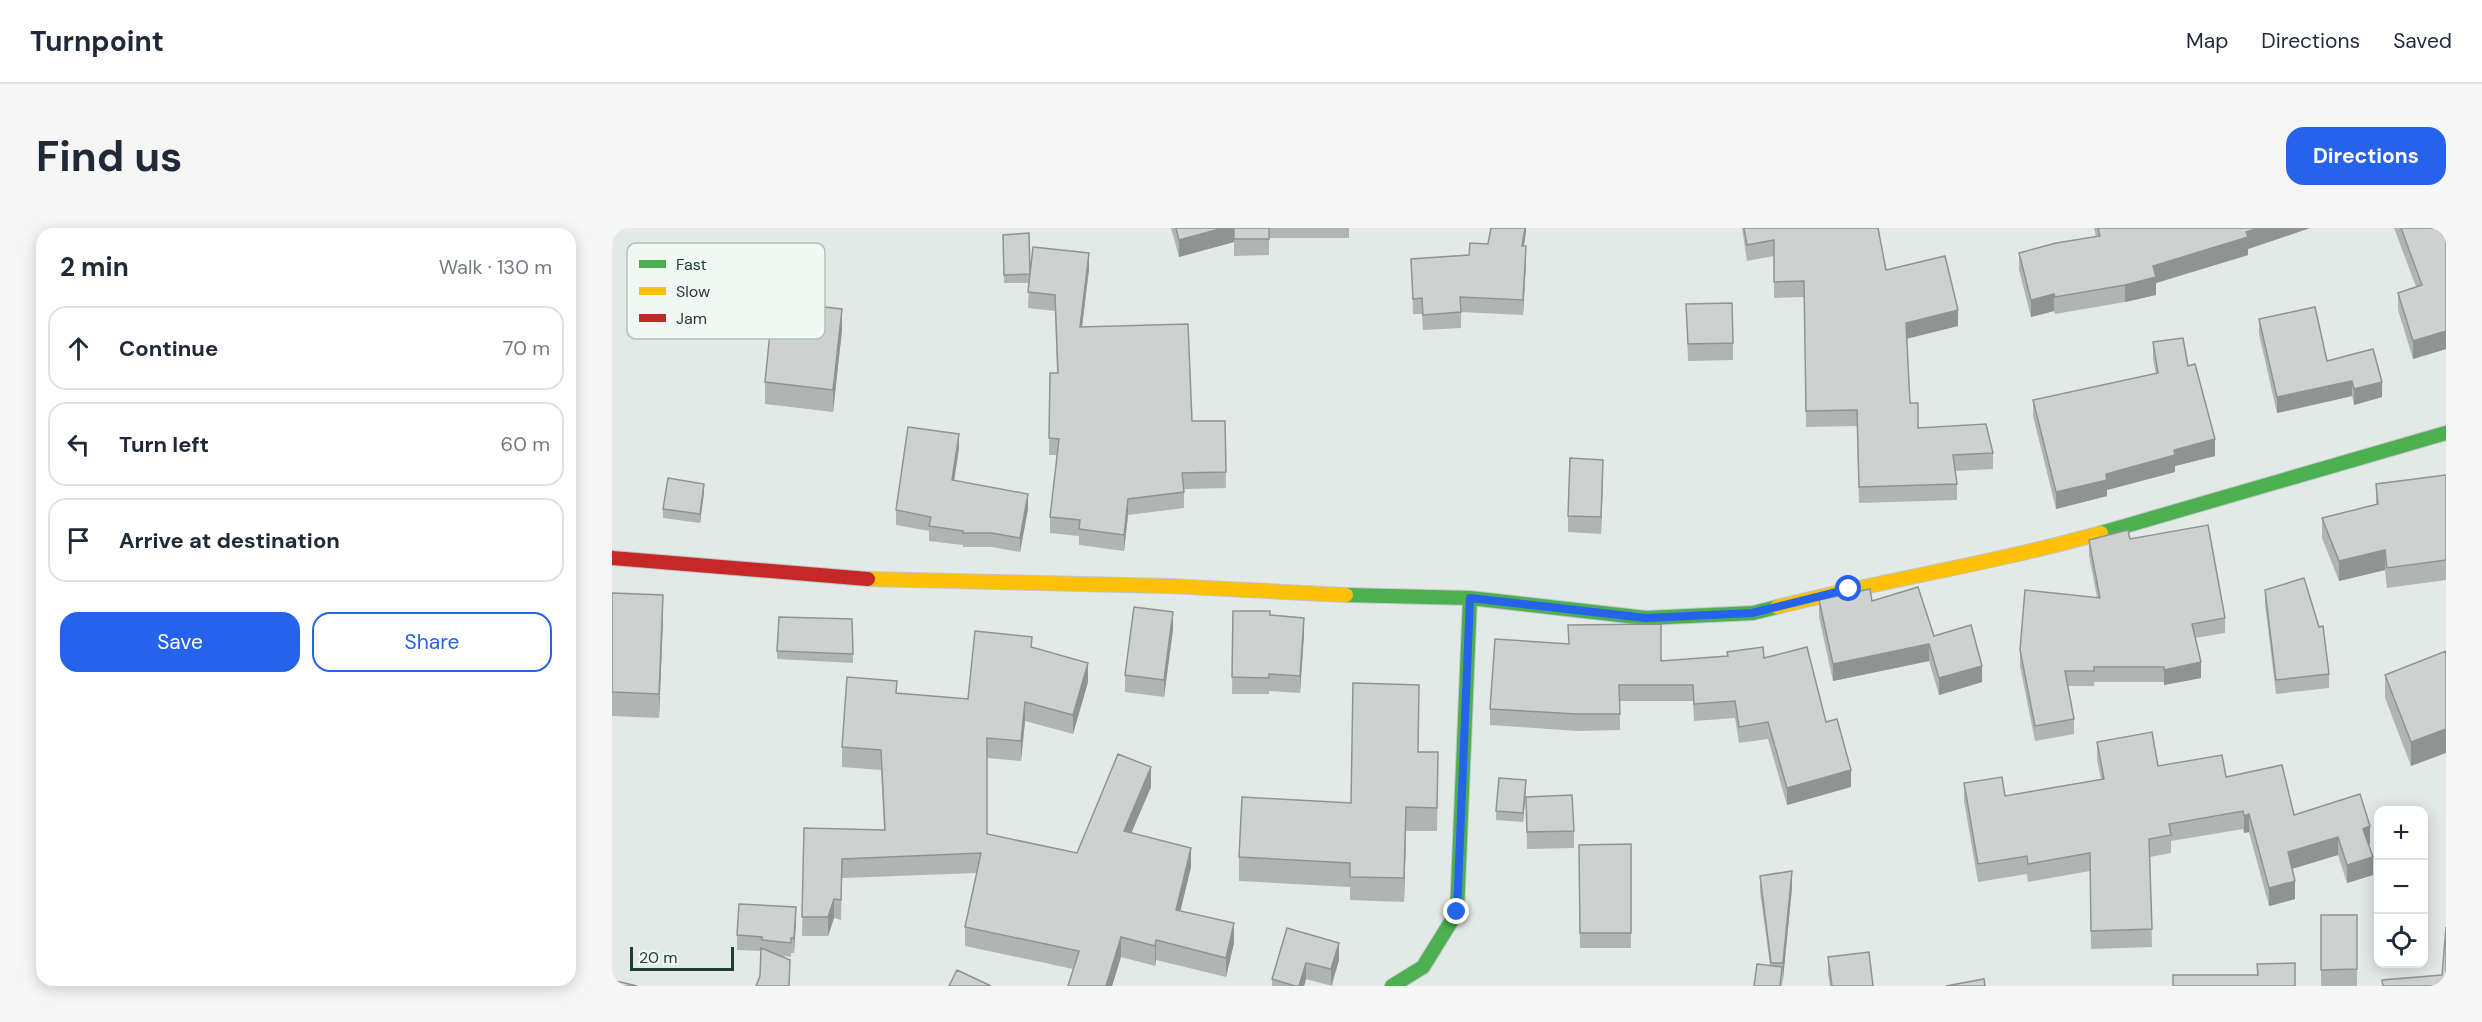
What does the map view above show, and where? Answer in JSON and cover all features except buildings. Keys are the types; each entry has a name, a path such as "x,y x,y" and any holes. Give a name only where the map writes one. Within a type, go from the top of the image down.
{"street":[{"path":"612,558 861,579 1169,586 1384,597 1470,598 1646,618 1752,613 1849,589 2041,550 2446,433"},
{"path":"1392,986 1423,967 1457,912 1470,598"}],"traffic: fast":[{"path":"2101,533 2446,433"},
{"path":"1346,595 1470,598 1646,618 1753,613 1777,607"},
{"path":"1392,986 1423,967 1457,912 1470,598"}],"traffic: slow":[{"path":"1777,607 2061,544 2101,533"},
{"path":"868,579 1169,586 1346,595"}],"traffic: jam":[{"path":"612,558 868,579"}],"route":[{"path":"1457,912 1470,598 1646,618 1752,613 1849,589"}]}
